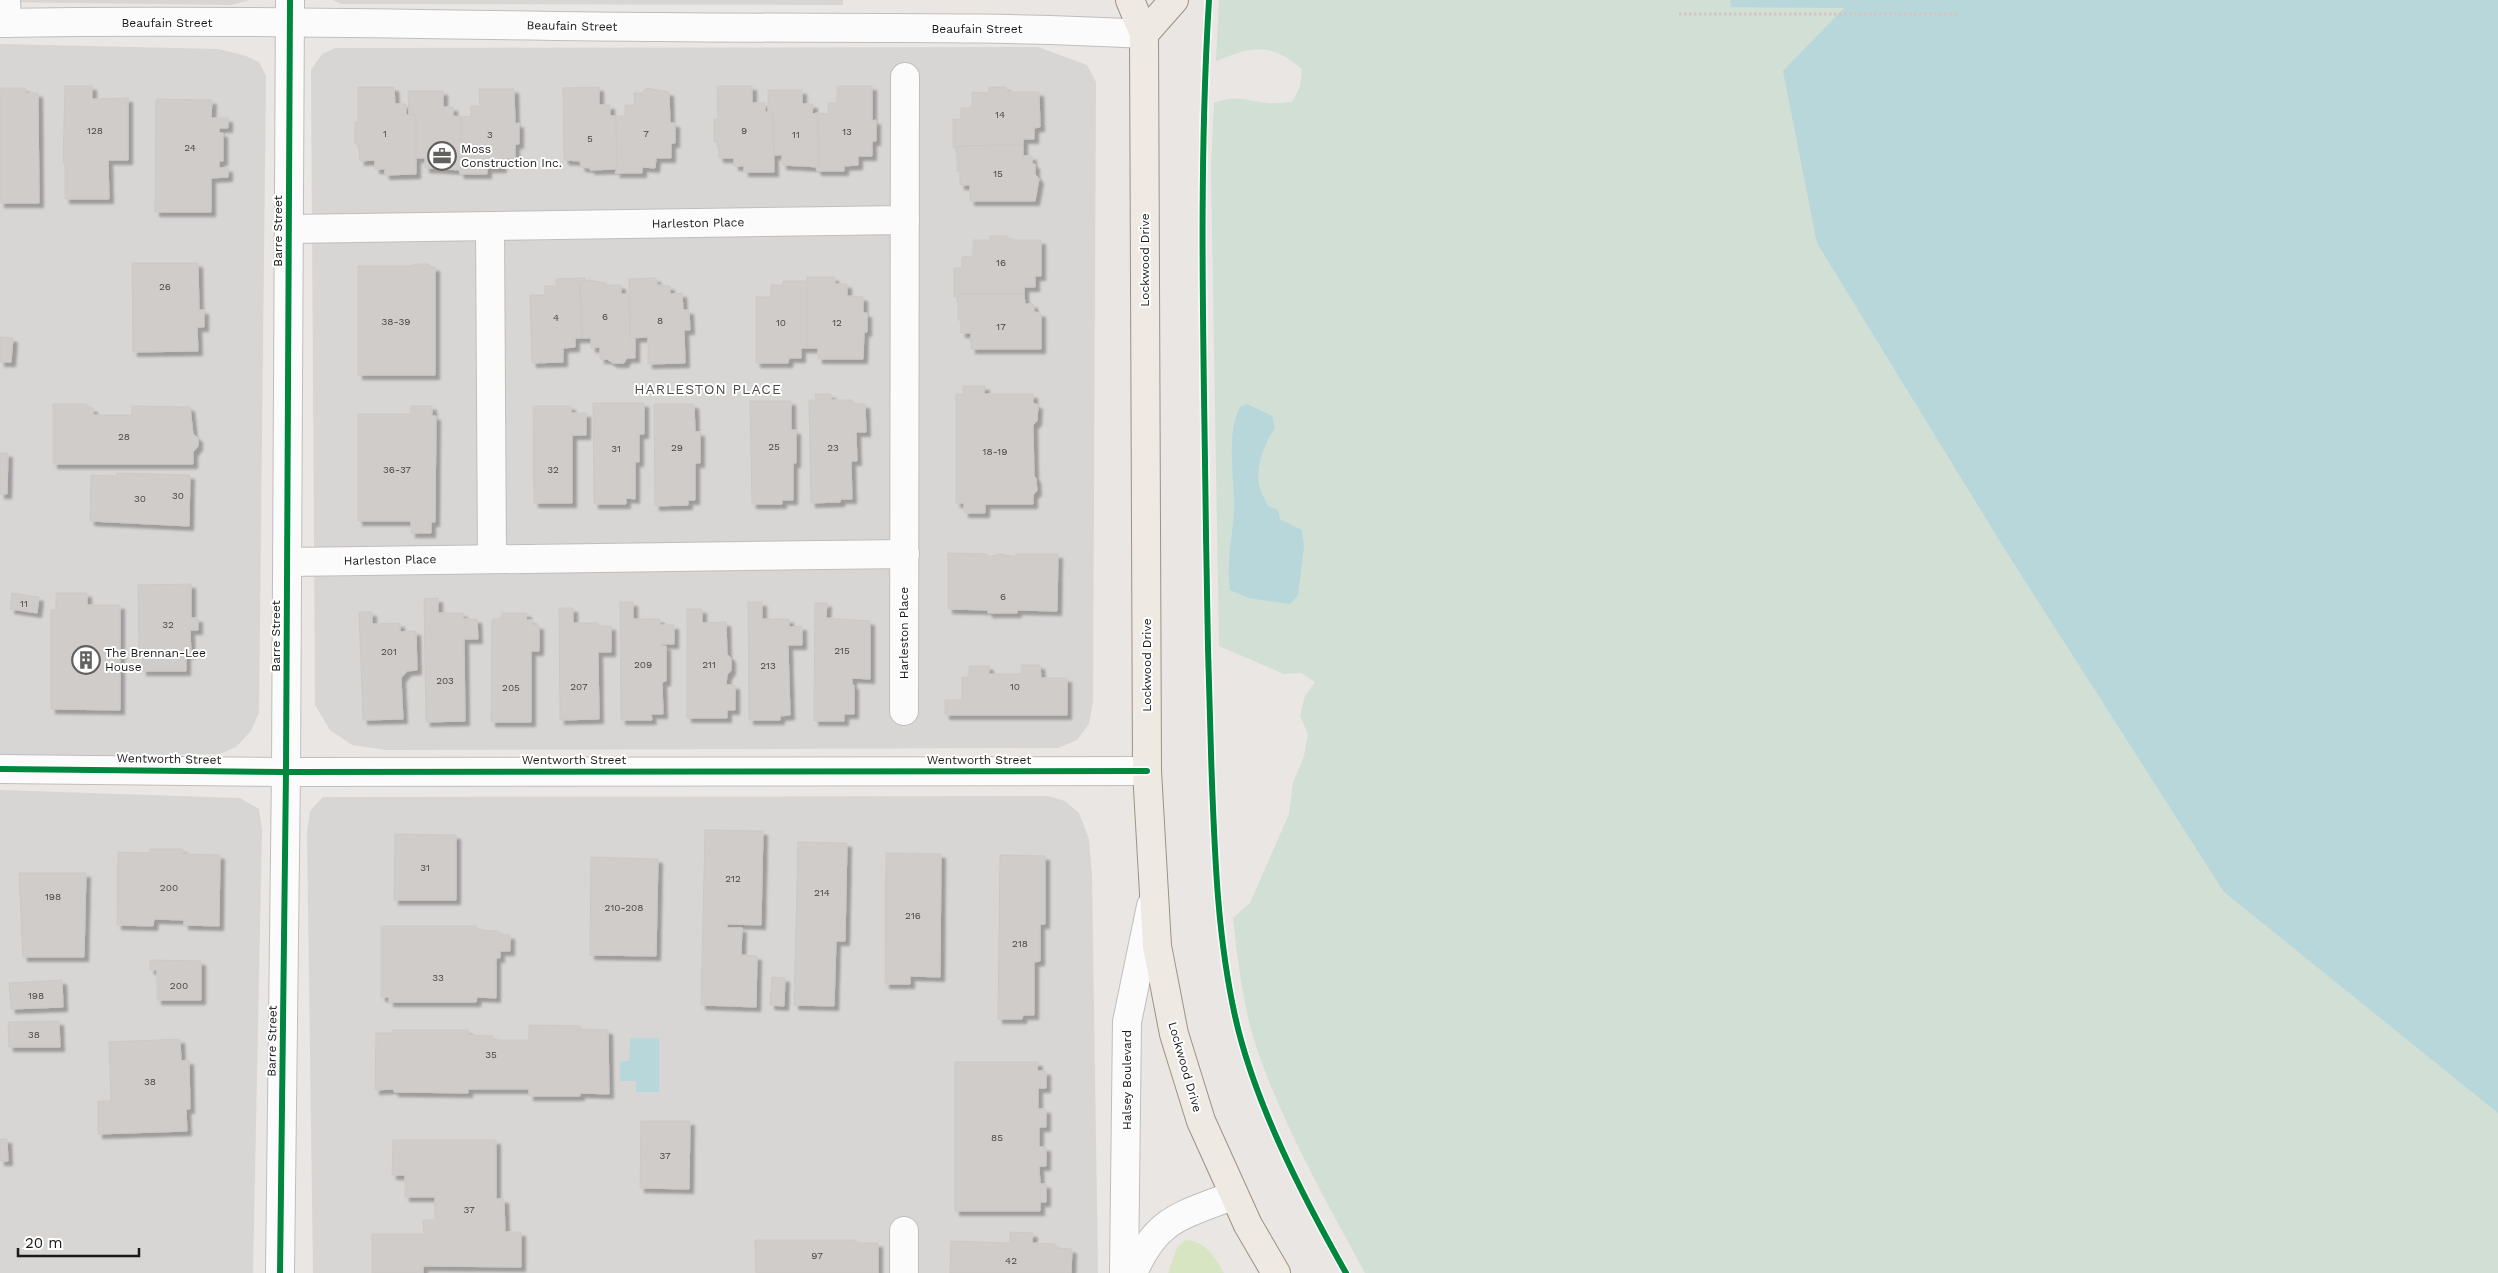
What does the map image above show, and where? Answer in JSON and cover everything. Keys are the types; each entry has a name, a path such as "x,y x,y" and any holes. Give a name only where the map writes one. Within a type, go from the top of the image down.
{"main road":[{"name":"Lockwood Drive","path":"1130,0 1144,34 1147,771 1157,946 1174,1034 1201,1121 1248,1225 1276,1273"},
{"path":"1144,34 1174,0"}],"street":[{"name":"Beaufain Street","path":"4,15 290,11 664,28 1056,29 1144,34"},
{"name":"Barre Street","path":"280,1273 288,562 290,11"},
{"name":"Harleston Place","path":"904,711 905,77"},
{"name":"Harleston Place","path":"289,229 905,220"},
{"path":"490,226 492,559"},
{"name":"Harleston Place","path":"288,562 905,554"},
{"name":"Wentworth Street","path":"0,769 286,772 1147,771"},
{"name":"Halsey Boulevard","path":"1124,1273 1127,1022 1154,890"},
{"path":"1133,1273 1156,1233 1173,1219 1234,1195"},
{"path":"904,1231 904,1273"}],"path":[{"path":"1679,14 1959,14"}],"shaded area":[{"path":"0,0 249,0 231,5 0,2"},
{"path":"333,0 843,0 843,5 341,4"},
{"path":"1219,0 1895,0 2498,735 2498,1273 1365,1273 1293,1137 1258,1052 1248,1019 1233,918 1250,903 1289,814 1293,783 1304,756 1308,734 1300,716 1305,696 1315,682 1301,673 1284,674 1219,646 1211,168 1214,103 1229,99 1271,103 1292,102 1300,87 1302,69 1280,54 1261,49 1241,52 1216,61"},
{"path":"0,44 219,49 246,56 259,62 266,76 259,712 251,731 236,747 220,754 0,757"},
{"path":"1038,47 1087,65 1096,82 1093,701 1089,724 1077,740 1058,748 386,750 352,745 330,730 315,705 311,70 322,54 335,48"},
{"path":"0,790 240,798 259,809 262,829 253,1273 0,1273"},
{"path":"1048,796 1065,801 1079,813 1089,839 1092,875 1098,1273 313,1273 307,832 310,811 323,797"},
{"path":"314,846 362,846 361,895 314,894"}],"green space":[{"path":"1185,1240 1199,1243 1209,1250 1224,1273 1168,1273 1177,1248"}],"water":[{"path":"1730,0 2498,0 2498,1113 2224,892 2004,548 1817,243 1783,71 1844,8 1731,7"},
{"path":"1247,404 1272,416 1275,428 1264,448 1259,464 1259,481 1263,495 1268,506 1278,510 1280,519 1302,530 1304,547 1298,595 1290,604 1248,598 1230,590 1229,560 1234,509 1233,429 1241,406"},
{"path":"630,1038 659,1038 659,1092 636,1092 636,1081 620,1081 620,1061 629,1061"}],"building":[{"path":"65,86 92,86 92,99 128,98 128,160 108,160 109,199 65,199 65,162 63,163"},
{"path":"717,86 752,86 752,103 765,103 765,112 773,112 774,172 744,172 744,166 734,166 734,158 719,158 718,141 714,142 714,119 718,119"},
{"path":"837,86 872,86 872,121 876,120 876,141 872,141 872,156 858,156 858,165 844,166 844,171 817,171 816,167 819,167 818,113 828,114 828,103 837,103"},
{"path":"358,87 394,87 395,104 406,104 406,115 416,115 416,174 385,175 385,169 375,169 375,160 360,161 359,144 355,144 355,122 358,122"},
{"path":"599,87 599,105 610,105 610,116 616,116 617,169 590,170 591,168 581,167 580,161 564,160 563,88"},
{"path":"989,87 1006,87 1007,92 1039,92 1040,127 1034,128 1034,139 1023,139 1023,145 957,146 957,148 953,148 953,119 961,119 961,108 972,108 972,92 989,93"},
{"path":"0,88 25,88 25,93 38,93 39,203 0,203"},
{"path":"646,88 669,92 670,123 675,123 675,143 671,143 671,158 656,158 655,168 642,167 642,173 615,173 617,169 616,116 625,116 625,105 635,105 634,93 642,93"},
{"path":"479,89 514,89 515,124 519,123 519,144 515,144 515,158 501,159 502,168 487,168 487,174 460,174 459,169 462,170 461,117 471,116 471,106 480,106"},
{"path":"768,90 802,90 802,104 813,104 812,114 818,113 819,167 782,165 782,155 774,155 773,112 768,112"},
{"path":"408,91 443,91 443,107 453,107 453,116 461,117 462,170 425,168 425,158 416,158 416,115 409,115"},
{"path":"156,99 212,100 211,118 228,118 228,128 219,128 219,133 223,133 223,161 219,161 219,168 228,168 228,177 211,178 211,212 155,212"},
{"path":"1023,145 1023,156 1032,156 1032,164 1035,164 1035,174 1039,179 1035,201 970,201 970,185 960,185 960,171 957,171 957,146"},
{"path":"990,236 1008,236 1008,240 1041,240 1041,276 1035,276 1035,287 1024,287 1024,294 958,294 958,297 954,297 954,268 962,268 962,257 973,256 973,240 991,240"},
{"path":"132,263 198,263 199,310 204,310 204,327 197,327 198,351 133,352"},
{"path":"414,264 429,264 429,267 435,267 435,375 358,375 358,266 414,266"},
{"path":"807,277 834,277 835,284 847,284 847,296 863,297 863,313 867,313 867,332 864,332 863,359 818,359 818,348 807,348"},
{"path":"585,278 585,283 580,283 582,338 575,338 575,347 563,348 563,362 532,363 530,295 545,295 545,286 556,286 556,279"},
{"path":"656,278 657,285 670,286 670,294 682,293 683,310 689,310 690,330 684,330 685,363 648,364 648,337 630,338 629,279"},
{"path":"588,280 606,283 606,285 621,285 621,294 629,294 630,338 635,338 635,358 627,358 624,363 613,363 607,359 600,359 600,347 591,348 591,338 582,338 580,283"},
{"path":"783,281 807,281 807,348 801,348 801,358 789,358 788,363 756,363 756,297 771,297 771,285 783,285"},
{"path":"958,294 1024,294 1025,304 1033,304 1034,312 1041,313 1041,349 971,349 971,333 961,333 961,320 958,320"},
{"path":"0,337 13,338 11,362 0,362"},
{"path":"963,386 985,386 984,394 1033,394 1033,403 1038,405 1037,421 1033,425 1034,476 1036,478 1037,491 1033,495 1033,504 985,504 985,513 964,513 964,503 956,503 956,394 963,394"},
{"path":"815,394 831,394 831,400 852,400 852,404 865,404 866,432 856,432 857,461 851,461 852,499 841,499 840,502 811,503 809,400 816,400"},
{"path":"750,401 791,401 791,430 796,430 796,463 793,463 793,500 782,500 782,504 752,504"},
{"path":"593,403 644,403 644,434 639,434 639,462 635,462 635,499 626,498 626,504 594,504"},
{"path":"53,404 87,404 87,408 93,408 93,415 132,415 132,406 190,407 193,434 198,438 198,446 193,452 193,464 53,464"},
{"path":"654,404 694,404 695,432 700,432 700,463 695,463 695,500 688,500 688,505 655,506"},
{"path":"411,406 432,406 432,416 436,416 435,522 431,522 431,533 411,533 411,521 358,521 358,414 411,414"},
{"path":"533,406 571,406 571,413 586,413 586,435 572,435 572,503 534,503"},
{"path":"0,453 8,453 7,494 0,494"},
{"path":"117,473 190,475 189,526 90,521 91,475 117,476"},
{"path":"948,553 987,554 987,557 1001,554 1016,557 1016,554 1058,554 1057,611 1017,610 1017,613 988,613 988,610 948,609"},
{"path":"191,584 191,618 198,618 198,630 190,630 191,654 186,654 186,671 142,671 142,655 139,655 138,585"},
{"path":"12,593 39,597 37,613 10,609"},
{"name":"The Brennan-Lee House","path":"56,593 87,593 87,605 120,605 120,710 51,709 51,610 56,610"},
{"path":"438,598 438,613 463,613 463,619 477,619 478,639 464,639 465,721 426,722 424,599"},
{"path":"620,602 633,602 633,619 660,619 660,625 674,625 674,644 661,644 661,646 666,646 666,681 662,682 663,714 651,714 652,720 621,720"},
{"path":"748,602 762,602 762,619 789,619 789,627 802,626 802,645 788,645 790,715 780,716 780,720 749,720"},
{"path":"815,603 827,603 826,618 870,621 870,679 852,678 852,685 854,685 854,714 844,714 844,721 814,721"},
{"path":"559,608 573,608 573,623 598,623 597,626 611,626 611,652 598,652 599,719 560,720"},
{"path":"687,609 702,609 702,623 726,622 727,654 731,658 731,670 727,675 726,685 735,685 735,710 727,710 727,718 687,718"},
{"path":"359,612 372,612 372,624 400,623 400,632 416,631 417,670 407,671 401,678 403,719 363,720"},
{"path":"502,613 527,613 526,620 532,620 532,625 539,625 539,651 531,651 531,722 491,722 492,619 501,619"},
{"path":"1021,665 1040,665 1041,678 1067,678 1067,715 945,715 945,700 962,700 962,677 969,677 969,666 989,666 989,674 1021,674"},
{"path":"705,830 763,831 761,925 727,924 727,928 742,928 741,955 757,956 756,1007 701,1005"},
{"path":"395,834 456,835 456,900 394,900"},
{"path":"798,842 847,843 845,941 836,941 834,1006 794,1005"},
{"path":"150,849 183,849 183,854 220,855 219,926 184,925 184,920 154,919 153,926 117,925 118,852 150,853"},
{"path":"886,853 941,854 940,977 910,976 910,984 885,984"},
{"path":"1000,855 1045,856 1045,924 1040,924 1040,961 1034,962 1034,1015 1023,1015 1022,1019 998,1019"},
{"path":"591,857 658,859 656,956 590,955"},
{"path":"19,873 86,873 84,957 23,957"},
{"path":"381,926 476,926 476,930 499,931 499,935 510,935 510,951 500,951 500,958 496,958 496,998 477,997 476,1002 389,1002 389,997 381,997"},
{"path":"150,960 201,961 201,1000 157,1000 157,970 150,970"},
{"path":"772,977 785,978 784,1006 770,1005"},
{"path":"62,980 63,1007 11,1009 9,983"},
{"path":"59,1021 60,1047 9,1047 8,1022"},
{"path":"529,1025 580,1026 580,1029 608,1030 609,1094 580,1093 580,1096 529,1096 529,1089 468,1089 468,1093 394,1092 394,1089 375,1090 376,1033 392,1033 392,1030 468,1030 468,1035 493,1036 493,1040 529,1040"},
{"path":"180,1039 181,1061 189,1060 190,1109 186,1109 187,1131 98,1134 98,1101 111,1101 109,1042"},
{"path":"955,1062 1038,1062 1037,1071 1046,1071 1046,1088 1038,1088 1038,1109 1046,1109 1046,1127 1039,1127 1039,1147 1046,1147 1046,1166 1039,1166 1040,1184 1046,1184 1046,1202 1040,1202 1040,1211 955,1211"},
{"path":"641,1121 690,1121 689,1189 640,1188"},
{"path":"0,1139 7,1139 8,1161 0,1161"},
{"path":"393,1140 496,1140 496,1199 504,1199 505,1232 521,1232 521,1267 423,1266 423,1273 372,1273 372,1234 424,1234 423,1220 435,1220 435,1197 405,1197 405,1175 392,1175"},
{"path":"1010,1232 1033,1233 1032,1243 1055,1244 1055,1248 1072,1249 1071,1273 950,1273 951,1241 1010,1243"},
{"path":"755,1240 856,1240 856,1243 878,1243 878,1273 756,1273"}],"cycle path":[{"path":"280,1273 286,772 290,0"},
{"path":"1209,0 1204,134 1203,334 1210,721 1214,841 1221,929 1235,1016 1254,1082 1297,1181 1346,1273"},
{"path":"0,769 286,772 1147,771"}],"place":[{"name":"Moss Construction Inc.","path":"442,156"},
{"name":"The Brennan-Lee House","path":"86,660"}],"district":[{"name":"HARLESTON PLACE","path":"708,389"}]}
